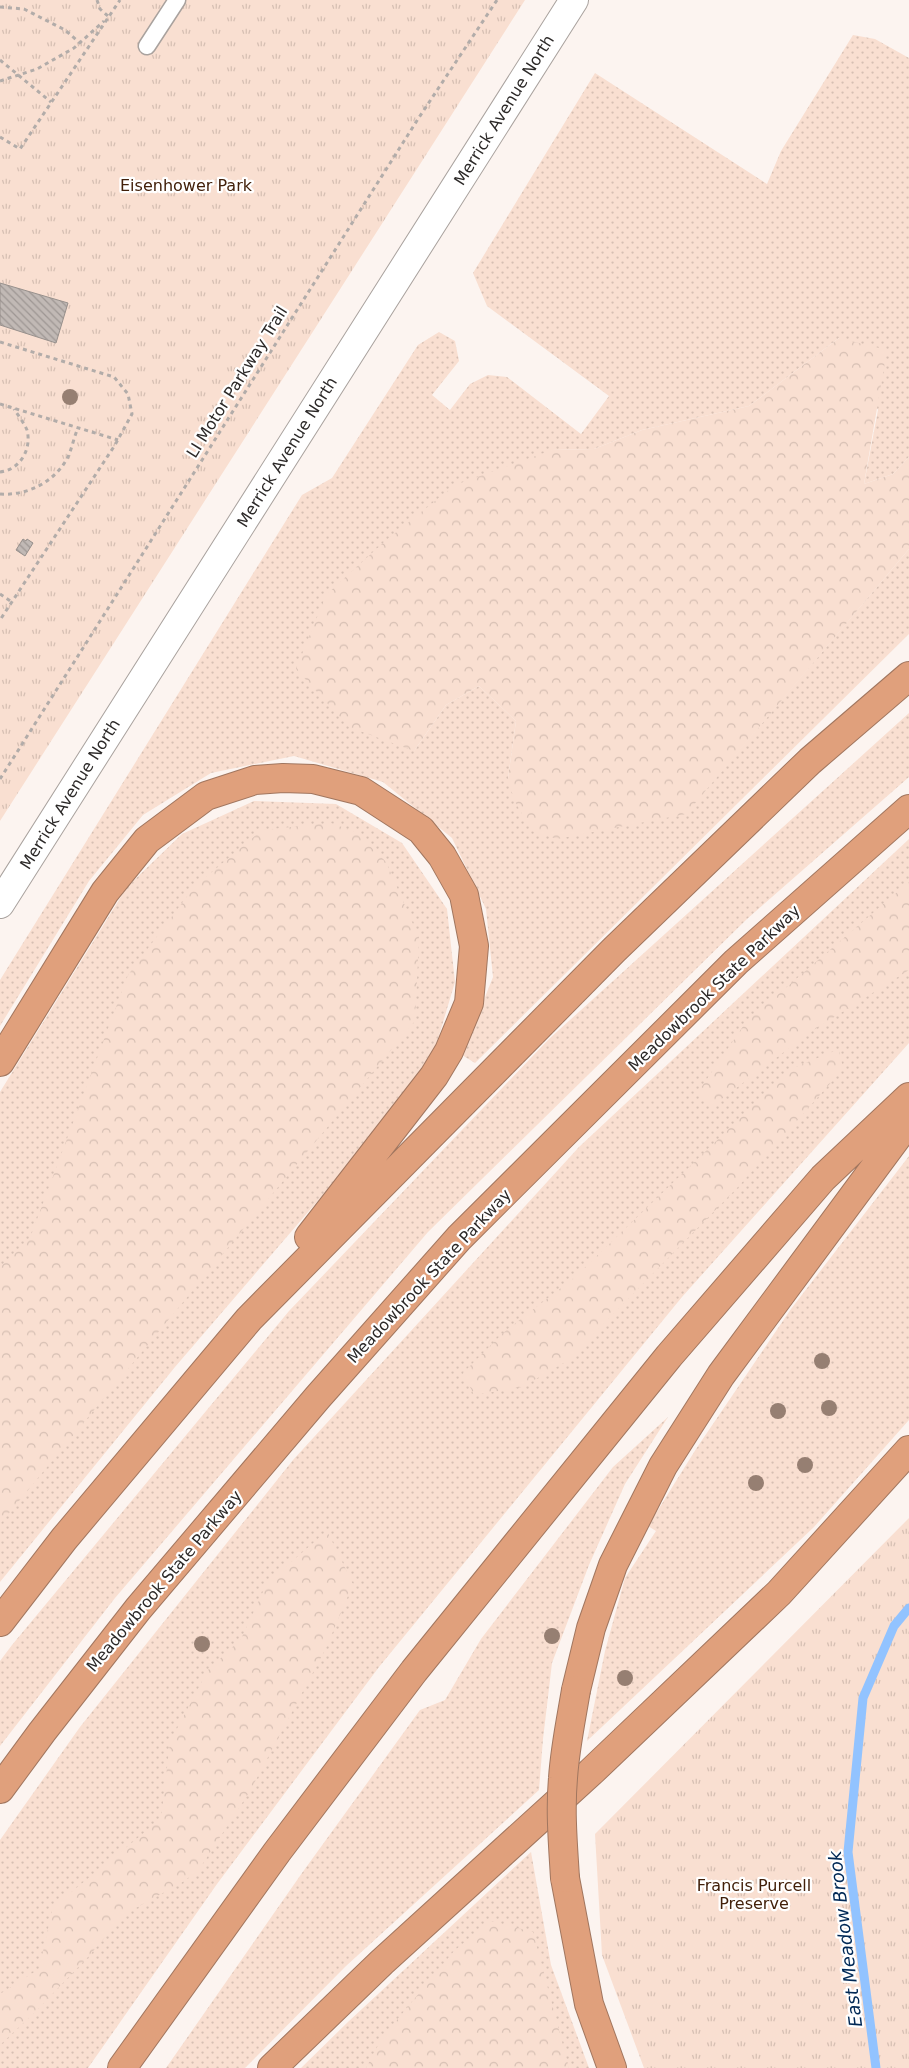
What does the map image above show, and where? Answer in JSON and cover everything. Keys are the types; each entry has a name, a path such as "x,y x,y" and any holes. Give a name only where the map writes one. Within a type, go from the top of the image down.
{"highway":[{"path":"249,1319 614,950 810,761 909,676"},
{"path":"0,1062 105,892 147,840 206,796 256,780 283,778 313,779 361,791 420,830 442,856 464,895 474,946 469,1003 450,1051 434,1076 308,1238 249,1319 64,1539 0,1622"},
{"name":"Meadowbrook State Parkway","path":"0,1789 138,1609 318,1397 459,1238 736,962 909,809"},
{"path":"122,2068 277,1852 414,1671 668,1356 823,1178 909,1097"},
{"path":"612,2068 588,2004 565,1878 562,1816 566,1742 591,1628 613,1565 663,1466 721,1375 909,1121"},
{"path":"272,2068 374,1969 591,1772 779,1593 909,1450"}],"main road":[{"name":"Merrick Avenue North","path":"0,904 574,0"}],"lane":[{"path":"147,46 177,0"}],"path":[{"path":"98,0 100,9 109,17"},
{"path":"0,137 20,150 120,0"},
{"name":"LI Motor Parkway Trail","path":"0,779 418,119 497,0"},
{"path":"0,7 24,9 65,30 80,43"},
{"path":"0,81 37,69 80,43 109,17"},
{"path":"0,60 51,102"},
{"path":"0,342 114,377 128,394 132,414 118,440 0,620"},
{"path":"0,404 118,440"},
{"path":"0,472 17,466 28,450 26,430 14,408"},
{"path":"0,494 10,495 36,488 55,476 68,458 78,428"},
{"path":"0,594 12,602"}],"green space":[{"name":"Eisenhower Park","path":"0,0 525,0 0,821"},
{"path":"853,35 875,39 909,58 909,457 893,474 864,484 878,410 839,338 749,406 642,430 594,449 552,450 414,751 446,705 479,686 516,721 508,778 686,813 909,549 909,634 475,1063 462,1055 493,977 486,909 452,838 383,782 294,756 211,773 143,815 89,881 0,1026 0,980 302,495 332,478 418,345 439,332 455,341 459,361 432,395 450,410 470,384 488,375 507,377 581,434 609,396 487,306 473,273 595,73 767,184 781,151"},
{"path":"839,338 887,350 864,484 893,474 909,457 909,549 686,814 557,839 532,831 514,800 508,778 516,721 479,686 446,705 414,751 349,727 296,669 326,595 384,542 455,485 552,450 594,449 642,430 749,406"},
{"path":"909,713 909,777 747,919 428,1232 115,1598 0,1746 0,1661 289,1311 549,1039"},
{"path":"254,801 336,804 402,843 447,909 455,982 435,1049 394,1112 175,1367 0,1582 0,1092 127,887 182,834"},
{"path":"331,823 358,833 386,862 419,938 415,1021 0,1524 0,1267 30,1238 128,975 194,887 262,830"},
{"path":"909,839 909,1043 682,1297 379,1667 217,1884 88,2068 0,2068 0,1840 80,1727 293,1460 579,1147"},
{"path":"909,882 909,970 812,1031 711,1107 698,1092 746,1022"},
{"path":"839,1049 843,1069 737,1188 567,1361 522,1387 474,1395 463,1373 503,1333 575,1277 791,1069"},
{"path":"909,1156 909,1420 814,1527 587,1741 605,1651 625,1578 656,1531 648,1526 696,1449 791,1309"},
{"path":"668,1417 625,1484 589,1565 552,1663 539,1790 346,1966 245,2068 166,2068 302,1873 420,1710 445,1700 481,1639 613,1467"},
{"name":"Francis Purcell Preserve","path":"909,1518 909,2068 644,2068 602,1955 595,1834"},
{"path":"327,1531 353,1584 326,1648 250,1791 198,1871 181,1883 125,1914 88,1957 0,2045 0,1994 39,1969 53,1907 161,1819 170,1742 208,1670 241,1639 267,1583"},
{"path":"531,1852 551,1965 589,2068 301,2068 349,2021"},
{"path":"490,1921 533,1932 569,2068 366,2068 382,2038 454,1951"}],"building":[{"path":"0,283 68,303 56,343 0,325"},
{"path":"23,539 33,543 25,556 16,550"}],"waterway":[{"name":"East Meadow Brook","path":"876,2068 848,1852 863,1698 894,1626 909,1608"}]}
